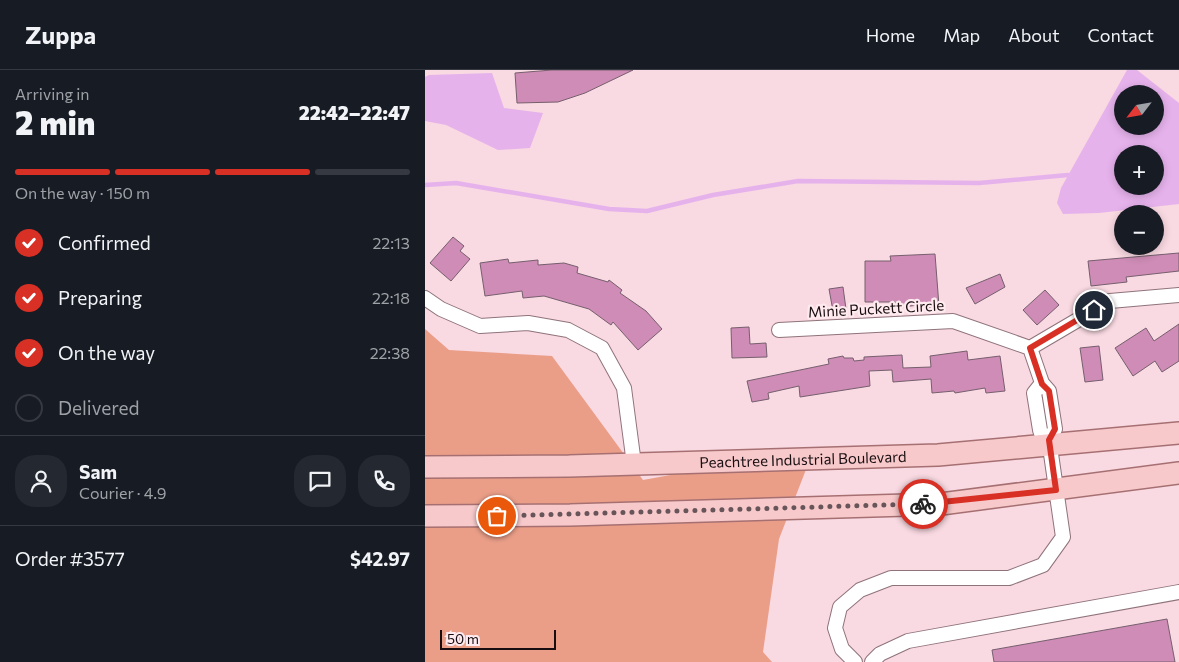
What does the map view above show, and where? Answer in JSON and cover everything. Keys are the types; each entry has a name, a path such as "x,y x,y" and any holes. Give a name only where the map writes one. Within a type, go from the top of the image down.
{"main road":[{"name":"Peachtree Industrial Boulevard","path":"425,467 634,464 937,455 1049,443 1179,433"},
{"path":"425,516 570,515 941,504 1179,473"}],"street":[{"path":"855,662 842,649 835,628 840,607 861,590 891,578 1009,578 1043,565 1063,537 1049,443 1055,429 1049,391 1042,384 1030,348 1110,301 1179,295"},
{"path":"425,298 441,310 480,326 528,323 568,330 601,348 624,388 634,464"},
{"name":"Minie Puckett Circle","path":"779,330 953,321 1030,348"},
{"path":"872,662 880,654 908,641 1179,592"}],"shaded area":[{"path":"1127,70 1137,70 1156,85 1119,85"},
{"path":"492,73 504,108 543,113 530,148 498,150 446,125 425,121 425,77 429,75"},
{"path":"1164,91 1179,103 1179,204 1114,205 1114,211 1063,214 1057,203 1061,188 1114,93 1114,135 1164,135"},
{"path":"425,329 449,350 552,356 643,480 814,449 779,539 763,652 772,662 425,662"}],"building":[{"path":"552,70 633,70 585,93 558,102 517,103 515,73"},
{"path":"453,237 464,246 460,251 470,259 451,281 430,263"},
{"path":"1179,253 1179,271 1126,277 1127,282 1091,286 1088,261"},
{"path":"935,254 939,306 925,308 925,304 896,308 895,302 865,302 865,261 891,261 890,256"},
{"path":"508,259 509,263 538,260 538,265 564,263 578,267 577,273 608,282 609,280 622,290 620,293 646,311 662,329 638,350 613,322 611,325 589,309 544,296 523,298 522,291 485,296 480,263"},
{"path":"1000,274 1005,287 975,304 966,288"},
{"path":"843,287 846,309 833,311 829,289"},
{"path":"1045,290 1059,305 1037,325 1023,310"},
{"path":"1179,324 1179,361 1162,372 1155,361 1133,376 1115,348 1146,328 1154,341"},
{"path":"749,327 750,344 766,343 767,357 732,358 731,328"},
{"path":"1099,346 1103,380 1085,382 1080,348"},
{"path":"967,351 968,360 1000,356 1005,391 986,393 985,388 955,393 954,391 932,393 931,379 893,382 892,370 869,371 870,386 800,397 799,386 768,393 769,399 752,402 747,381 829,364 828,359 843,356 844,358 853,358 854,361 864,360 864,357 902,355 903,368 931,367 930,356"},
{"path":"1167,619 1175,662 994,662 992,650"}],"waterway":[{"path":"425,185 456,183 609,209 647,211 713,195 798,181 979,183 1068,175"}],"way so far":[{"path":"497,516 923,504"}],"route":[{"path":"923,504 941,504 1056,490 1049,440 1055,433 1049,391 1042,384 1030,348 1094,310"}]}
